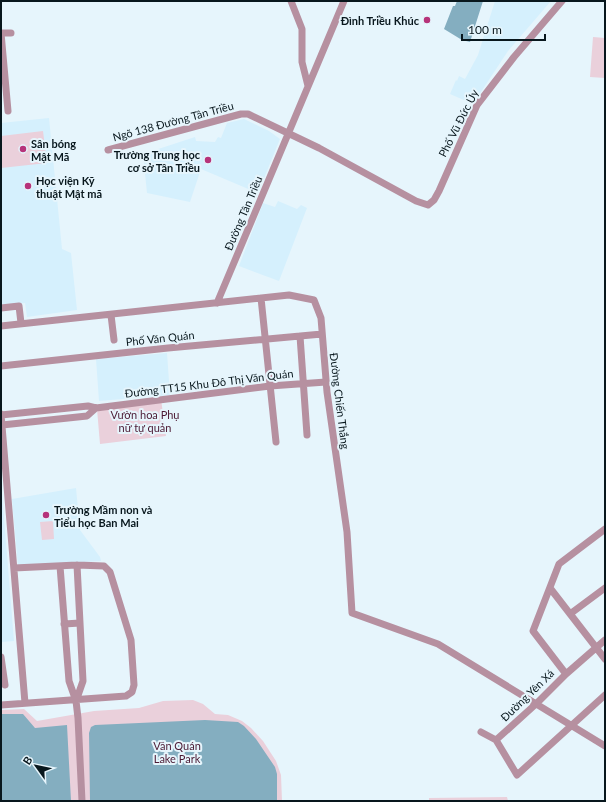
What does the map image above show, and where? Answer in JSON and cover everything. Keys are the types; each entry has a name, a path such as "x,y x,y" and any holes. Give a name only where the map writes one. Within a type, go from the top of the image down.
{"street":[{"path":"291,1 302,29 302,62 308,86"},
{"name":"Đường Tân Triều","path":"217,302 344,1"},
{"name":"Phố Vũ Đức Úy","path":"288,132 416,201 428,205 434,200 439,191 478,106 503,70 562,1"},
{"path":"8,111 1,33 11,33"},
{"name":"Ngõ 138 Đường Tân Triều","path":"108,150 241,114 248,114 288,132"},
{"name":"Đường Chiến Thắng","path":"1,326 261,298 289,296 314,300 321,318 326,382 347,532 352,613 438,644 537,703"},
{"path":"261,298 276,442"},
{"path":"1,308 19,306 21,323"},
{"path":"111,315 114,340"},
{"name":"Phố Văn Quán","path":"1,366 322,334"},
{"path":"300,336 307,435"},
{"name":"Đường TT15 Khu Đô Thị Văn Quán","path":"96,408 270,386 326,382"},
{"path":"25,703 1,415 88,406 96,408"},
{"path":"2,426 87,416 96,408"},
{"path":"566,674 533,631 560,564 605,528"},
{"path":"1,705 76,701 126,696 132,692 134,685 131,640 110,572 104,566 76,565 14,568"},
{"path":"76,565 83,681 76,701"},
{"path":"60,566 68,681 76,701 78,722 82,801"},
{"path":"550,588 605,659"},
{"path":"570,614 605,588"},
{"path":"64,624 80,623"},
{"name":"Đường Yên Xá","path":"496,740 537,703 566,674 605,640"},
{"path":"1,657 5,685"},
{"path":"481,732 496,740 517,775 605,695"},
{"path":"537,703 603,742"}],"shaded area":[{"path":"457,1 483,1 470,42 462,40 444,29 453,6 455,6"},
{"path":"495,1 551,1 508,51 473,104 450,94 459,76 465,79 478,55"},
{"name":"Học viện Kỹ thuật Mật mã","path":"49,118 62,249 71,253 77,310 27,317 25,303 1,306 1,123"},
{"name":"Trường Trung học cơ sở Tân Triều","path":"244,119 269,131 280,139 258,193 201,169 190,202 147,193 143,154 195,137 196,141 215,142 218,137 221,138 227,123"},
{"path":"278,201 297,209 301,205 307,208 279,281 239,266 263,203 275,207"},
{"path":"167,353 170,395 99,401 96,359"},
{"path":"1,481 14,641 1,642"},
{"name":"Trường Mầm non và Tiểu học Ban Mai","path":"76,488 80,530 100,557 101,561 18,566 12,499"},
{"path":"1,714 23,714 35,728 67,725 71,801 1,801"},
{"path":"205,720 238,722 244,726 256,739 275,767 277,774 277,801 90,801 89,733 91,727 95,725"}],"green space":[{"path":"593,37 605,38 605,78 590,77"},
{"name":"Sân bóng Mật Mã","path":"43,131 47,163 1,168 1,136"},
{"name":"Vườn hoa Phụ nữ tự quản","path":"161,399 166,436 100,444 97,409"},
{"path":"53,521 54,539 42,540 40,522"},
{"name":"Văn Quán Lake Park","path":"193,700 203,704 215,714 228,715 242,721 263,741 276,761 281,775 282,801 1,801 1,710 24,709 37,721 94,711 139,708 163,701"},
{"path":"507,797 508,801 429,801 429,798"}],"place":[{"name":"Đình Triều Khúc","path":"427,20"},
{"name":"Sân bóng Mật Mã","path":"23,149"},
{"name":"Trường Trung học cơ sở Tân Triều","path":"208,160"},
{"name":"Học viện Kỹ thuật Mật mã","path":"28,186"},
{"name":"Trường Mầm non và Tiểu học Ban Mai","path":"46,515"}]}
